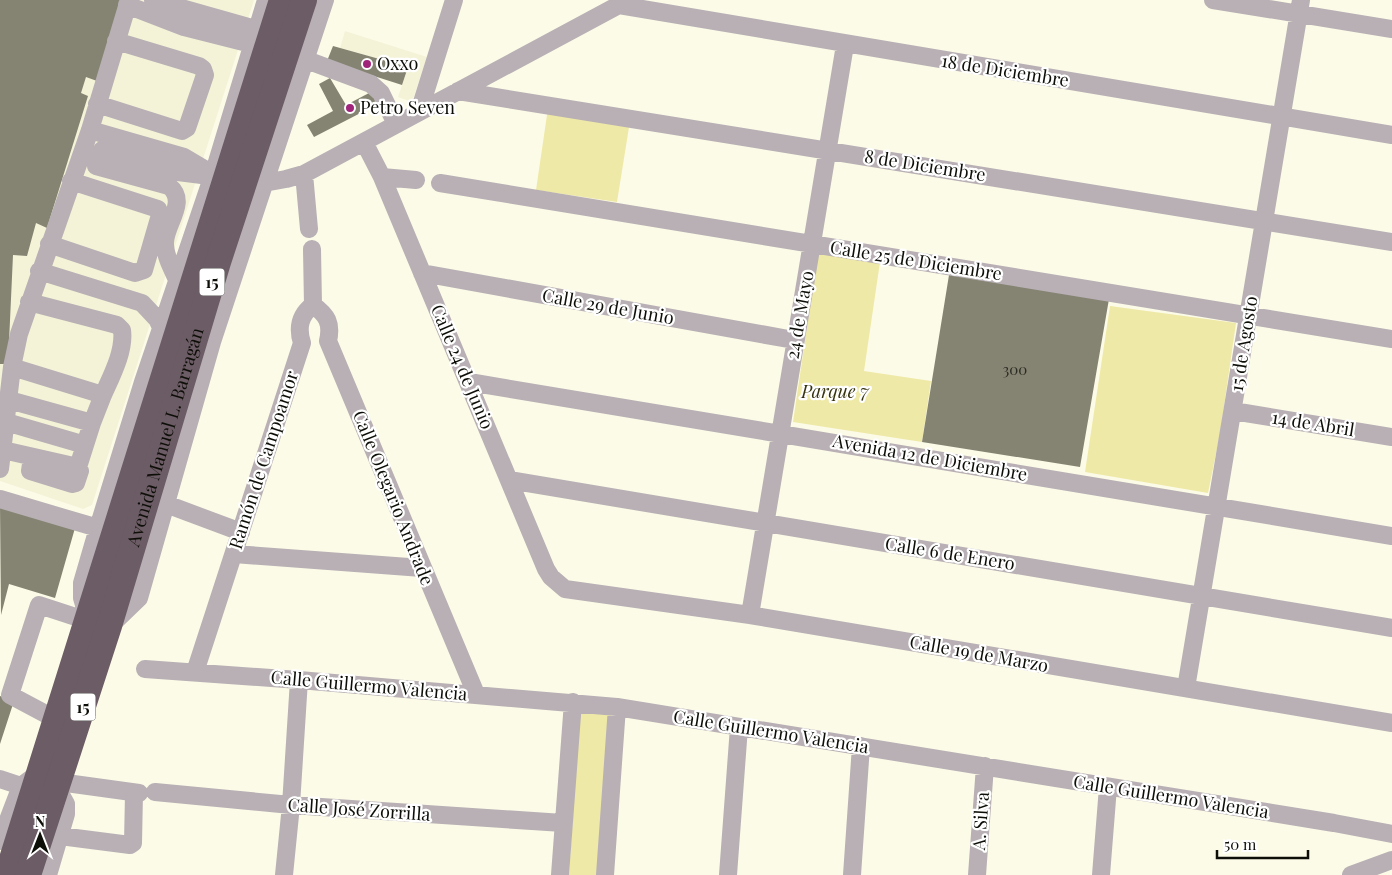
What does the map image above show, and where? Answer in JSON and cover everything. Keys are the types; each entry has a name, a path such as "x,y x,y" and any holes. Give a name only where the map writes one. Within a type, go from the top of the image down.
{"highway":[{"name":"Avenida Manuel L. Barragán","path":"117,562 304,0"},
{"name":"Avenida Manuel L. Barragán","path":"7,875 14,845 44,782 99,624 271,1"},
{"name":"Avenida Manuel L. Barragán","path":"44,782 57,720 99,624"}],"street":[{"path":"153,0 254,36 371,84 383,96 396,124"},
{"path":"99,624 139,598 212,342 324,0"},
{"path":"419,112 454,0"},
{"path":"1213,0 1300,7 1392,29"},
{"path":"99,624 81,590 98,528 143,382 163,329 213,175 254,36 271,1"},
{"path":"271,1 274,21 282,26 300,32 316,25"},
{"path":"0,469 12,367 19,334 39,271 90,130 128,3 184,27 254,36"},
{"path":"178,282 164,246 178,202 174,191 169,186 96,166 102,150 178,172 264,183 286,180 304,174 618,3"},
{"name":"18 de Diciembre","path":"618,3 845,44 1392,135"},
{"name":"15 de Agosto","path":"1186,688 1300,7"},
{"path":"97,104 182,131 187,128 205,75 203,69 199,66 116,41"},
{"name":"24 de Mayo","path":"750,615 782,433 794,340 845,44"},
{"name":"8 de Diciembre","path":"458,91 827,149 1392,242"},
{"path":"90,130 184,157 213,175"},
{"name":"Calle 24 de Junio","path":"364,142 382,177 546,569 551,577 565,589"},
{"path":"304,174 309,229"},
{"path":"382,177 416,180"},
{"path":"49,244 136,273 144,270 160,216 158,209 71,181"},
{"name":"Calle 25 de Diciembre","path":"440,183 1392,338"},
{"path":"312,249 313,305"},
{"path":"39,271 142,303 151,311 163,329 169,346 182,354 201,352 212,342"},
{"name":"Calle 29 de Junio","path":"422,273 794,340"},
{"path":"3,450 32,457 30,472 72,484 76,483 80,471 78,467 92,423 116,365 122,339 120,326 29,302"},
{"name":"Calle Olegario Andrade","path":"313,305 328,319 331,328 328,341 476,694"},
{"name":"Ramón de Campoamor","path":"195,672 302,343 299,329 300,323 304,312 313,305"},
{"path":"302,343 312,345 328,341"},
{"path":"12,367 103,396"},
{"path":"143,382 162,373 177,374 185,378 198,392"},
{"name":"Avenida 12 de Diciembre","path":"469,382 1392,536"},
{"path":"9,400 92,423"},
{"name":"14 de Abril","path":"1233,411 1392,437"},
{"path":"6,422 86,445"},
{"name":"Calle 6 de Enero","path":"509,480 1392,628"},
{"path":"0,499 98,528"},
{"path":"166,504 241,532"},
{"path":"234,554 422,568"},
{"name":"Calle 19 de Marzo","path":"565,589 750,615 1392,723"},
{"path":"57,720 10,695 39,605 99,624"},
{"name":"Calle Guillermo Valencia","path":"145,669 573,702 861,746 1392,834"},
{"path":"284,875 291,806 299,680"},
{"path":"560,875 573,702"},
{"path":"605,875 617,708"},
{"path":"728,875 739,727"},
{"path":"852,875 861,746"},
{"name":"A. Silva","path":"977,875 985,766"},
{"name":"Calle José Zorrilla","path":"0,779 291,806 563,823"},
{"path":"14,845 44,782 66,804 60,836 48,875"},
{"path":"1101,875 1108,787"},
{"path":"60,836 130,845 133,843 143,792"},
{"path":"1351,875 1392,860"}],"shaded area":[{"path":"0,0 254,0 92,505 83,509 0,481"},
{"path":"345,31 427,57 412,102 398,97 408,67 340,48"}],"green space":[{"path":"548,108 630,121 617,202 536,190"},
{"name":"Parque 7","path":"818,253 880,262 864,371 931,381 922,442 793,422"},
{"path":"1110,306 1236,323 1220,434 1208,493 1085,472"},
{"path":"580,711 611,715 597,875 569,875"}],"building":[{"path":"0,0 124,0 97,81 86,77 81,93 88,96 47,228 36,223 27,256 13,255 8,364 0,364"},
{"name":"Oxxo","path":"333,46 408,67 402,85 327,61"},
{"name":"Petro Seven","path":"330,78 346,105 371,92 378,104 314,137 307,125 333,111 319,84"},
{"path":"949,275 1109,299 1080,467 922,442"},
{"path":"0,505 75,528 55,598 9,584 1,615"},
{"path":"0,696 14,701 0,744"}],"place":[{"name":"Oxxo","path":"367,64"},
{"name":"Petro Seven","path":"350,108"}]}
